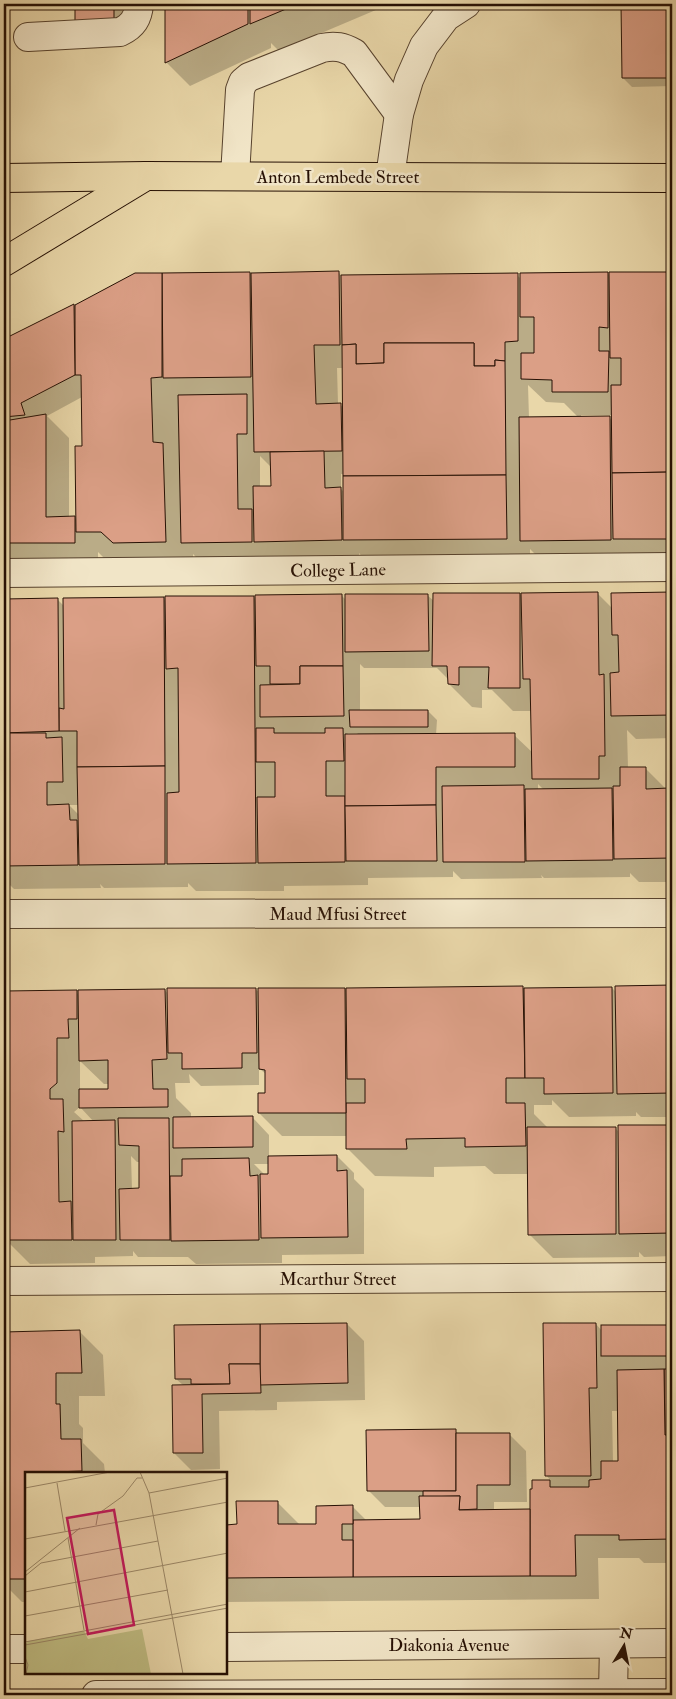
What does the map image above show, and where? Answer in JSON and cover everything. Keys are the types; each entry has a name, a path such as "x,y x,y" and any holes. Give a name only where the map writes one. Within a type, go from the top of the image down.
{"main road":[{"path":"4,262 146,176"},
{"name":"Anton Lembede Street","path":"4,178 235,176 672,178"}],"street":[{"path":"28,38 120,32 130,27 137,17 140,4"},
{"path":"390,177 399,114 424,46 446,17 466,4"},
{"path":"235,176 240,90 243,82 249,77 322,48 332,46 344,47 354,53 399,114"},
{"name":"College Lane","path":"4,573 672,567"},
{"name":"Maud Mfusi Street","path":"4,914 672,913"},
{"name":"Mcarthur Street","path":"4,1281 672,1277"},
{"name":"Diakonia Avenue","path":"228,1647 672,1643"},
{"path":"613,1693 614,1644"},
{"path":"4,1649 25,1649"},
{"path":"96,1695 665,1694"}],"building":[{"path":"75,4 114,4 114,24 75,24"},
{"path":"165,4 248,4 248,24 165,63"},
{"path":"250,4 298,4 250,24"},
{"path":"621,4 672,4 672,78 622,78"},
{"path":"339,271 340,345 314,345 316,404 341,403 342,451 254,452 251,273"},
{"path":"250,272 251,377 163,378 162,273"},
{"path":"608,272 608,328 599,327 599,351 609,351 608,392 552,392 552,380 521,379 521,353 534,353 534,317 520,317 520,273"},
{"path":"609,272 672,272 672,472 612,473 611,385 621,385 621,358 610,358"},
{"path":"135,273 162,273 162,377 151,378 153,442 163,443 166,542 113,543 101,532 76,532 75,446 82,446 81,375 75,375 75,305"},
{"path":"518,273 518,341 505,342 505,361 495,360 495,366 474,366 474,343 384,343 384,363 356,364 356,344 342,345 341,275"},
{"path":"74,304 75,375 21,403 25,415 4,417 4,339"},
{"path":"384,343 474,343 474,366 495,366 495,360 505,361 506,475 343,476 342,345 356,344 356,364 384,363"},
{"path":"247,394 247,434 237,434 238,509 252,509 252,542 181,543 178,395"},
{"path":"46,414 46,517 75,516 75,543 4,543 4,421"},
{"path":"610,416 611,540 520,541 519,417"},
{"path":"324,451 325,488 341,487 342,540 254,542 253,486 271,486 270,452"},
{"path":"672,472 672,539 613,539 612,473"},
{"path":"506,475 507,539 343,540 343,476"},
{"path":"598,592 599,675 604,674 605,756 599,756 599,779 532,779 530,679 523,679 521,593"},
{"path":"672,592 672,715 611,716 610,673 619,672 618,635 612,635 611,593"},
{"path":"433,593 520,593 520,688 488,688 489,667 459,667 459,685 448,684 447,666 432,666"},
{"path":"342,594 343,666 300,666 300,684 270,684 270,666 256,666 255,595"},
{"path":"345,594 428,594 429,651 345,652"},
{"path":"165,596 254,596 256,863 167,864 167,793 179,792 178,668 166,669"},
{"path":"164,597 165,766 77,767 77,731 59,731 59,708 64,709 63,598"},
{"path":"58,598 59,731 4,733 4,599"},
{"path":"300,666 343,666 344,716 260,717 260,685 300,684"},
{"path":"349,710 428,710 428,727 350,727"},
{"path":"256,728 274,728 274,733 325,733 325,728 343,728 344,761 326,761 326,796 345,796 345,862 258,863 257,797 275,797 275,762 256,762"},
{"path":"4,733 46,733 46,738 62,737 63,782 47,782 47,805 69,804 70,820 77,820 78,865 4,866"},
{"path":"515,733 515,767 436,767 436,805 345,806 345,734"},
{"path":"165,766 165,864 79,865 77,767"},
{"path":"620,767 646,767 646,789 669,788 669,769 672,769 672,858 614,859 613,786 620,786"},
{"path":"524,785 525,862 443,862 442,786"},
{"path":"612,788 613,860 526,861 525,789"},
{"path":"436,805 437,861 346,861 345,806"},
{"path":"672,985 672,1093 617,1094 615,986"},
{"path":"523,986 525,1078 506,1078 506,1103 525,1103 526,1146 465,1147 465,1138 406,1139 407,1149 346,1149 346,1103 365,1103 365,1079 347,1079 346,988"},
{"path":"612,987 613,1093 544,1094 544,1078 525,1078 524,988"},
{"path":"167,988 256,988 257,1053 242,1053 242,1068 182,1069 182,1053 168,1053"},
{"path":"258,988 345,988 346,1113 258,1113 258,1093 265,1093 265,1070 259,1069"},
{"path":"165,989 167,1059 152,1060 153,1089 168,1089 168,1107 79,1108 79,1089 108,1089 108,1060 79,1061 78,990"},
{"path":"77,990 77,1019 68,1019 69,1038 57,1038 57,1083 50,1089 50,1099 63,1099 64,1132 58,1131 59,1202 71,1201 72,1240 5,1240 5,991"},
{"path":"253,1116 253,1147 173,1148 173,1117"},
{"path":"118,1118 169,1118 170,1240 120,1240 119,1189 139,1188 139,1146 119,1145"},
{"path":"115,1120 116,1240 73,1240 72,1121"},
{"path":"618,1125 672,1125 672,1233 619,1234"},
{"path":"527,1127 616,1127 616,1234 528,1235"},
{"path":"337,1155 337,1171 347,1170 348,1237 261,1238 260,1174 268,1174 268,1156"},
{"path":"249,1158 250,1176 258,1175 259,1240 171,1241 170,1176 182,1176 182,1159"},
{"path":"347,1323 348,1383 260,1385 260,1324"},
{"path":"543,1323 596,1323 597,1388 589,1388 591,1476 545,1476"},
{"path":"260,1324 260,1364 229,1364 230,1384 191,1384 191,1379 175,1379 174,1325"},
{"path":"601,1325 672,1325 672,1356 601,1356"},
{"path":"80,1330 82,1373 56,1373 56,1404 60,1404 61,1439 81,1439 82,1471 25,1472 25,1579 4,1579 4,1332"},
{"path":"229,1364 260,1364 261,1393 202,1394 203,1453 173,1453 172,1385 230,1384"},
{"path":"664,1369 672,1369 672,1435 665,1435"},
{"path":"664,1369 665,1435 672,1435 672,1539 619,1540 619,1535 575,1535 576,1576 530,1576 530,1489 532,1489 532,1480 550,1480 550,1487 589,1487 589,1480 601,1479 601,1461 618,1461 617,1370"},
{"path":"456,1429 456,1491 367,1491 366,1430"},
{"path":"456,1433 510,1433 510,1485 477,1485 477,1509 459,1510 460,1496 423,1497 423,1491 456,1491"},
{"path":"419,1496 460,1496 459,1510 530,1509 530,1576 353,1577 353,1520 420,1519"},
{"path":"236,1501 278,1501 278,1524 316,1524 316,1506 353,1505 353,1524 342,1524 342,1540 353,1540 353,1577 228,1578 228,1525 237,1524"}]}
